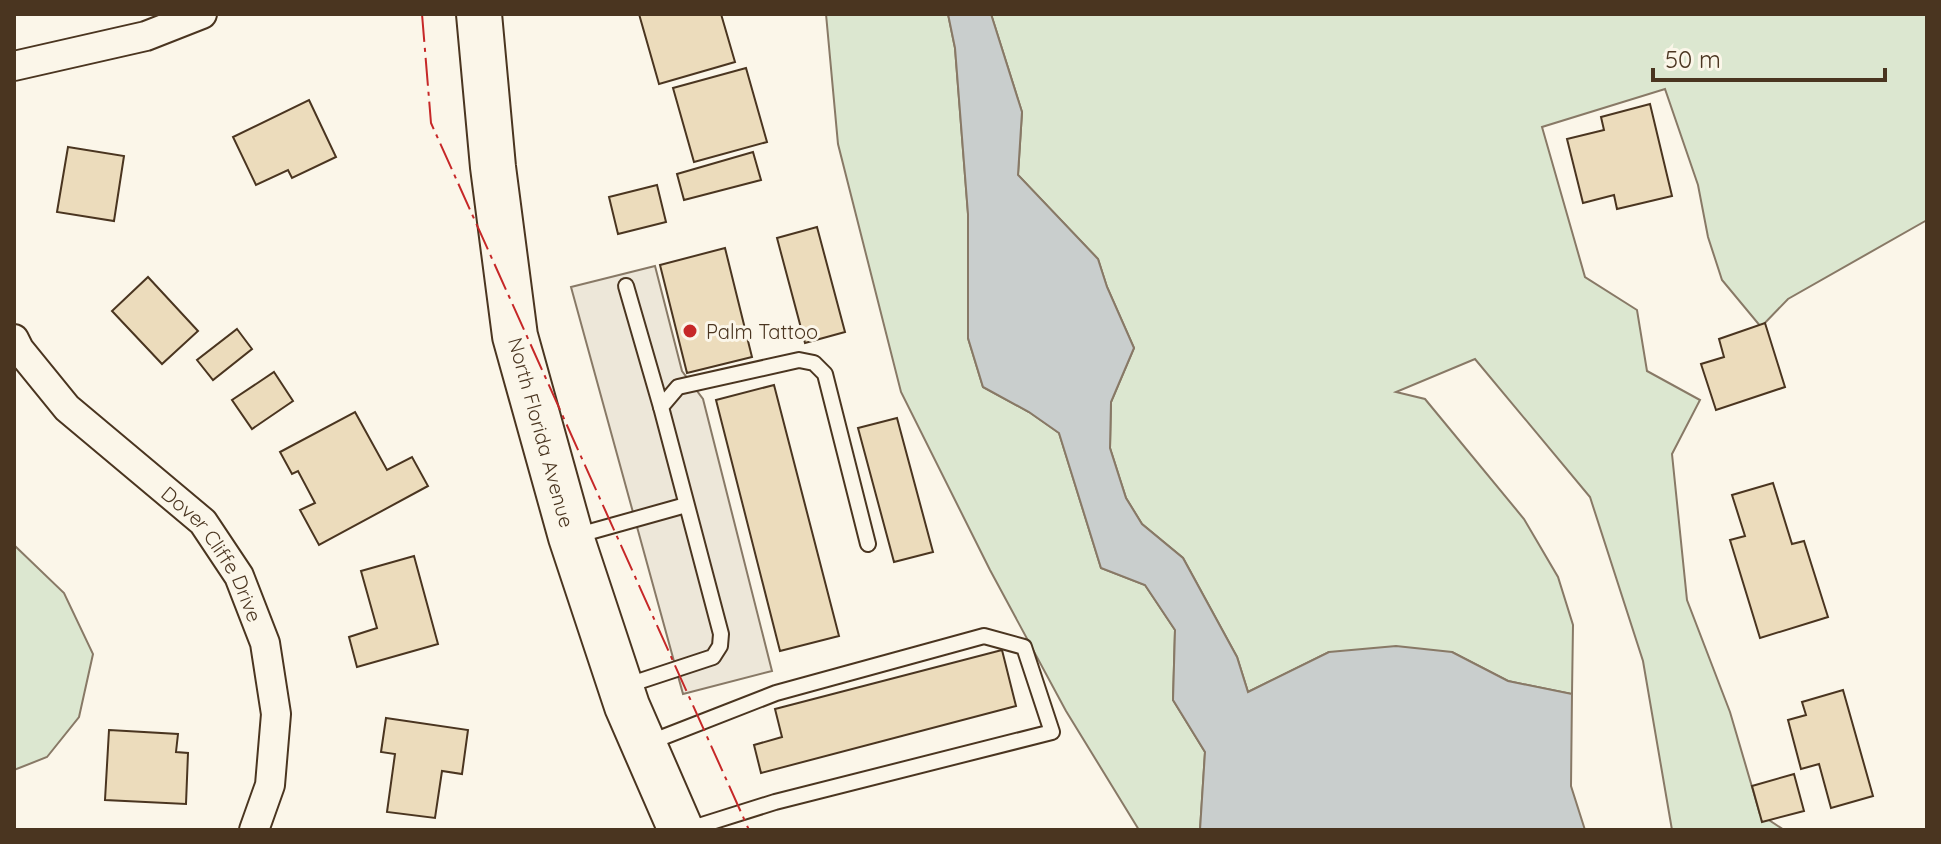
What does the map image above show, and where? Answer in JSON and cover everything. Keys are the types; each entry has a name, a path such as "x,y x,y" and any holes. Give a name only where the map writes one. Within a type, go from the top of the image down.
{"main road":[{"name":"North Florida Avenue","path":"479,14 493,167 515,336 571,537 621,687 683,830"}],"street":[{"path":"14,66 146,36 202,14"},
{"name":"Dover Cliffe Drive","path":"14,339 67,408 203,522 239,576 265,643 276,714 270,785 254,830"}],"lane":[{"path":"621,687 713,657 720,646 721,634 626,286"},
{"path":"661,407 678,387 799,360 814,363 825,374 868,544"},
{"path":"571,537 686,505"},
{"path":"644,744 776,693 984,636 1024,647 1052,732 775,802 683,830"}],"green space":[{"path":"826,14 948,14 955,48 968,214 968,338 983,387 1029,412 1059,433 1101,568 1145,585 1175,630 1173,700 1205,752 1200,830 1139,830 1066,711 990,570 901,392 838,144"},
{"path":"991,14 1927,14 1927,220 1788,299 1761,327 1722,280 1708,237 1698,185 1665,89 1542,127 1585,277 1637,310 1647,371 1700,400 1672,454 1687,600 1730,712 1760,814 1784,830 1672,830 1643,661 1590,497 1475,359 1396,392 1425,399 1524,519 1558,577 1573,625 1572,694 1508,681 1452,652 1329,652 1248,692 1237,657 1183,558 1142,524 1126,498 1110,448 1111,402 1134,348 1098,259 1018,175 1022,112"},
{"path":"14,545 64,593 93,654 79,717 47,757 14,770"}],"shaded area":[{"path":"948,14 991,14 1022,112 1018,175 1098,259 1134,348 1111,402 1110,448 1126,498 1142,524 1183,558 1237,657 1248,692 1329,652 1396,646 1452,652 1508,681 1572,694 1571,786 1585,830 1200,830 1205,752 1173,700 1175,630 1145,585 1101,568 1059,433 1029,412 983,387 968,338 968,214 955,48"},
{"path":"655,266 682,371 703,399 772,671 683,694 571,287"}],"building":[{"path":"639,14 721,14 735,62 659,84"},
{"path":"746,68 767,142 694,162 673,88"},
{"path":"309,100 336,157 292,178 288,170 256,185 233,137"},
{"path":"1650,104 1672,196 1617,209 1614,195 1583,203 1567,139 1604,130 1601,117"},
{"path":"68,147 124,156 114,221 57,212"},
{"path":"753,152 761,180 684,200 677,174"},
{"path":"657,185 666,222 618,234 609,197"},
{"path":"817,227 845,332 805,343 777,238"},
{"path":"725,248 752,357 687,373 660,265"},
{"path":"148,277 198,331 162,364 112,311"},
{"path":"1765,323 1785,387 1716,410 1701,364 1724,357 1719,339"},
{"path":"237,329 252,349 213,380 197,360"},
{"path":"274,372 293,401 252,429 232,400"},
{"path":"774,385 839,636 780,651 716,400"},
{"path":"355,412 387,470 412,457 428,486 319,545 300,510 315,503 298,471 292,474 280,452"},
{"path":"897,418 933,552 894,562 858,428"},
{"path":"1773,483 1792,544 1804,541 1828,617 1760,638 1730,540 1745,536 1732,495"},
{"path":"414,556 438,644 357,667 349,637 377,628 361,571"},
{"path":"1002,650 1016,706 761,773 754,745 782,737 775,709"},
{"path":"1843,690 1873,796 1831,808 1819,764 1801,769 1788,720 1806,715 1802,702"},
{"path":"386,718 468,730 462,774 442,771 435,818 387,812 395,754 381,752"},
{"path":"109,730 178,734 176,752 188,753 186,804 105,800"},
{"path":"1794,774 1804,811 1762,822 1752,786"}],"power":[{"path":"422,14 431,123 749,830"}],"place":[{"name":"Palm Tattoo","path":"690,331"}]}
